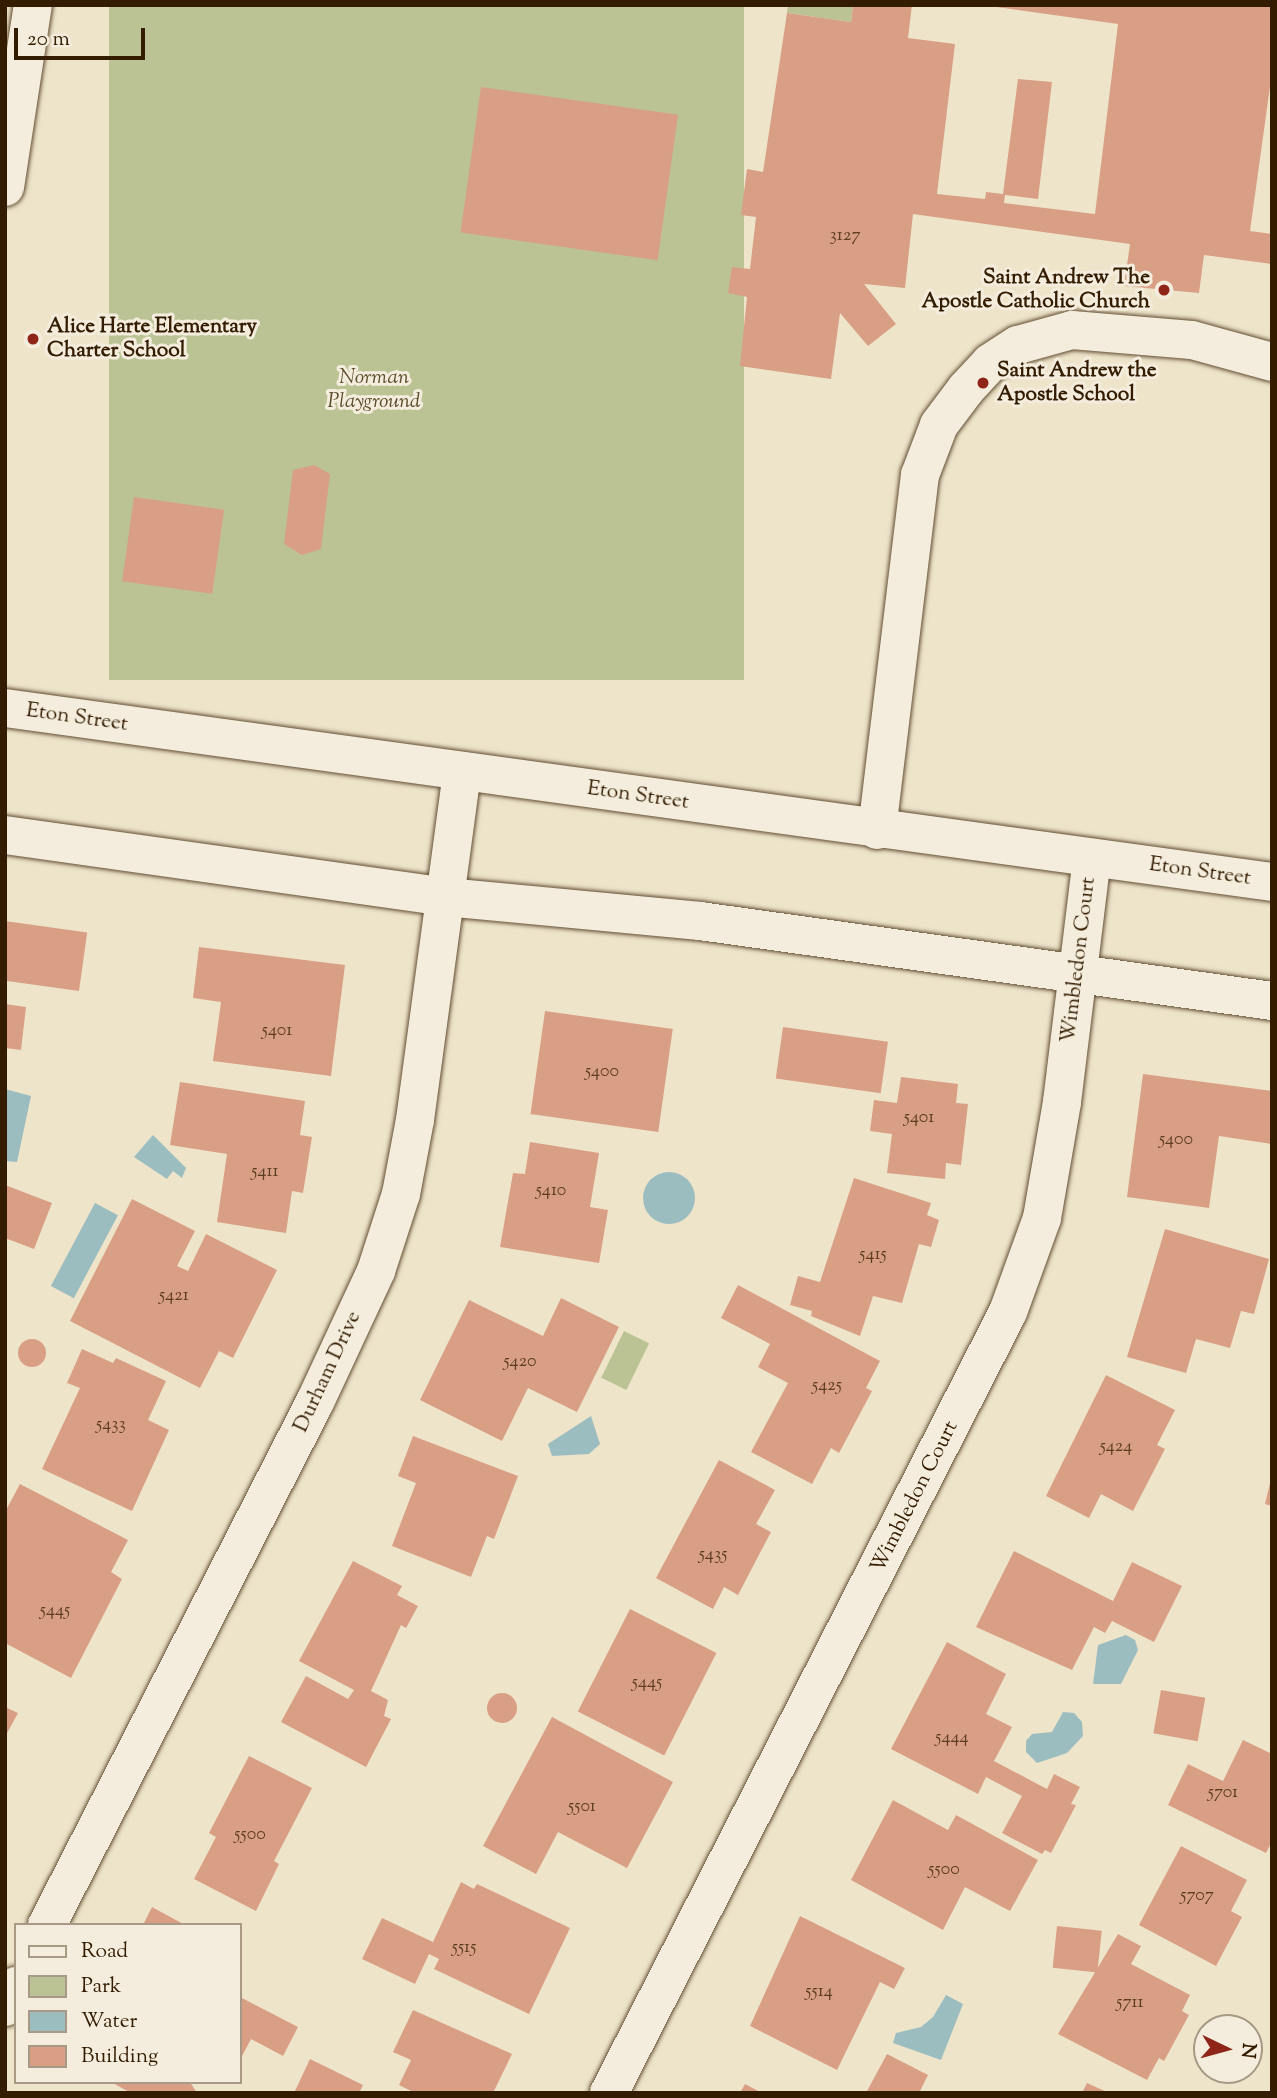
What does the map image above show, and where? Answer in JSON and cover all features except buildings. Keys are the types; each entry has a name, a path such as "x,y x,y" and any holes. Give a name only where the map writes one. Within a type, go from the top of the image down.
{"street":[{"path":"5,187 33,5"},
{"path":"877,830 920,475 939,425 966,389 990,363 1018,345 1072,331 1192,340 1272,362"},
{"name":"Eton Street","path":"5,708 877,830 1272,882"},
{"name":"Durham Drive","path":"48,1923 315,1402 376,1271 401,1194 415,1121 462,771"},
{"path":"5,835 446,897 700,921 1272,1001"},
{"name":"Wimbledon Court","path":"609,2093 1008,1312 1042,1219 1078,975 1092,858"},
{"path":"5,2007 14,1990"}],"green space":[{"name":"Norman Playground","path":"109,5 744,5 744,680 109,680"},
{"path":"788,5 853,5 851,22 787,13"},
{"path":"624,1331 649,1343 626,1390 601,1378"}],"water":[{"path":"5,1089 31,1096 17,1162 5,1161"},
{"path":"153,1135 186,1168 182,1178 173,1171 167,1179 134,1157"},
{"path":"669,1172 679,1174 687,1180 693,1188 693,1208 687,1216 679,1222 669,1224 659,1222 651,1216 645,1208 643,1198 645,1188 651,1180 659,1174"},
{"path":"95,1203 118,1215 74,1298 51,1286"},
{"path":"591,1416 600,1444 589,1454 552,1456 548,1444"},
{"path":"1126,1635 1135,1640 1138,1650 1121,1684 1093,1684 1098,1645"},
{"path":"1063,1712 1074,1713 1082,1722 1083,1736 1067,1753 1037,1763 1026,1752 1026,1741 1032,1734 1052,1732"},
{"path":"946,1995 963,2004 941,2060 893,2043 896,2033 921,2027 933,2017"}],"place":[{"name":"Saint Andrew The Apostle Catholic Church","path":"1164,290"},
{"name":"Alice Harte Elementary Charter School","path":"33,339"},
{"name":"Saint Andrew the Apostle School","path":"983,383"}]}
